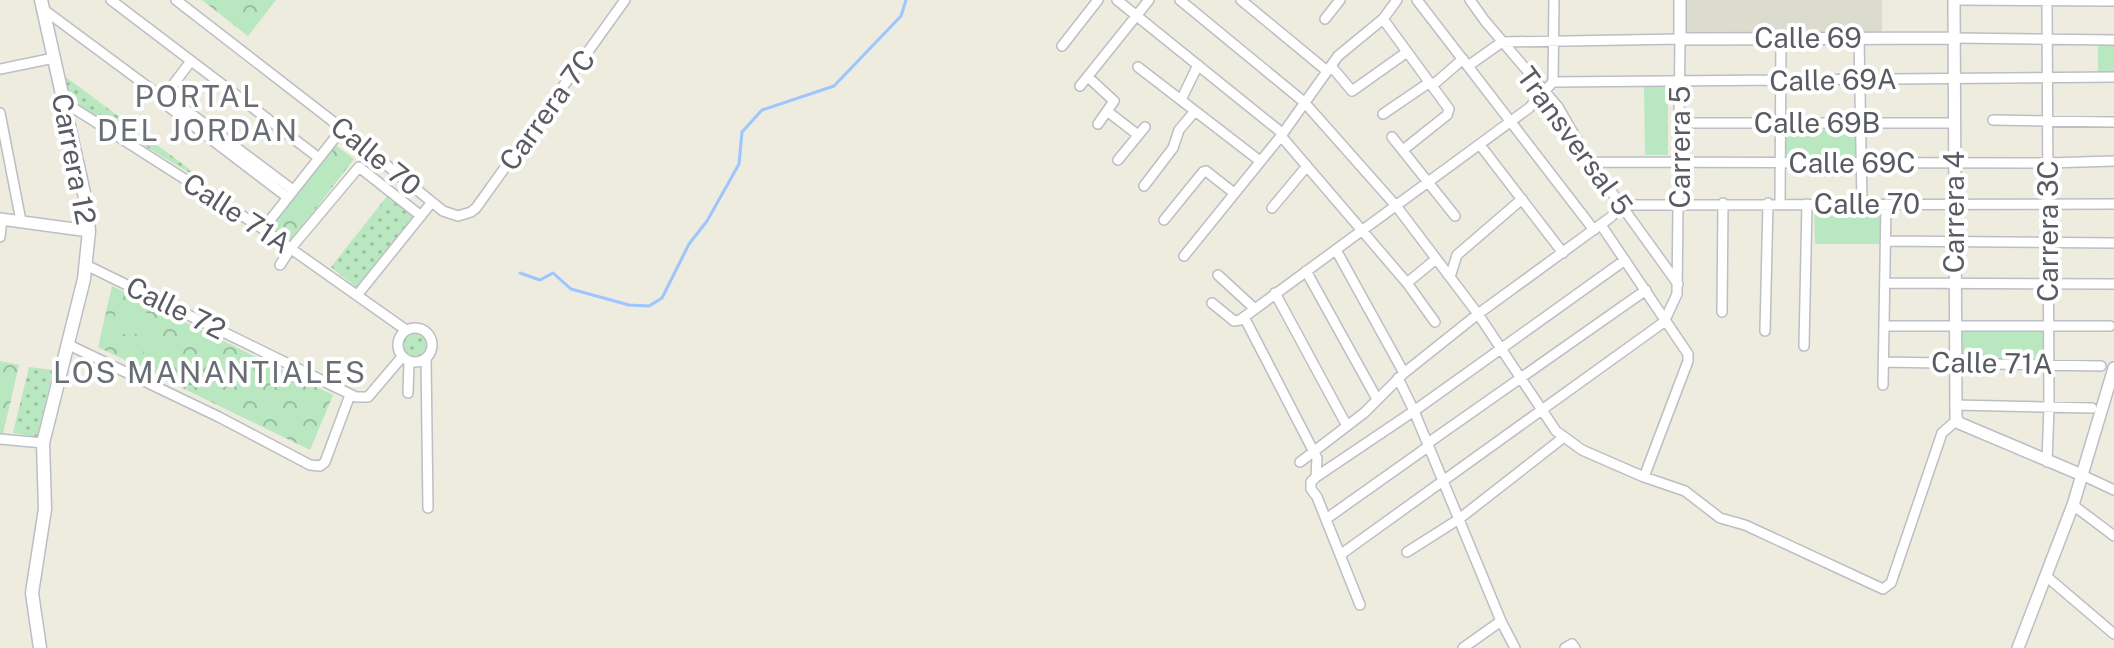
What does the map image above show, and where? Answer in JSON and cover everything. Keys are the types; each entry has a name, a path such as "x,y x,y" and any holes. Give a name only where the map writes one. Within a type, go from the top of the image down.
{"main road":[{"name":"Carrera 12","path":"40,648 32,593 45,509 43,443 86,265 89,231 86,202 42,4"}],"street":[{"path":"111,0 319,158"},
{"name":"Calle 70","path":"176,0 432,202 451,215 465,215"},
{"name":"Carrera 7C","path":"465,215 476,208 625,0"},
{"path":"1062,46 1098,0"},
{"path":"1117,0 1282,135 1407,283 1435,322"},
{"path":"1080,86 1149,0"},
{"path":"1180,0 1304,102 1397,207 1478,314 1556,431 1582,450 1685,491 1720,518 1745,525 1883,589 1891,583 1942,433 1958,422 2114,490"},
{"path":"1241,0 1329,68 1352,91 1407,52"},
{"path":"1325,19 1340,0"},
{"path":"1184,256 1282,135 1338,56 1383,19 1397,0"},
{"path":"1417,0 1625,260 1688,354 1644,477"},
{"name":"Transversal 5","path":"1470,0 1568,122 1590,162 1678,289"},
{"path":"1212,303 1234,321 1244,317 1429,184 1512,122 1545,93 1553,82 1554,0"},
{"name":"Carrera 5","path":"1678,289 1680,0"},
{"path":"1954,0 2114,1"},
{"name":"Carrera 4","path":"1954,0 1954,326 1958,422"},
{"name":"Carrera 3C","path":"2047,1 2047,462"},
{"path":"42,4 163,98 165,104 290,194"},
{"path":"1383,19 1449,109 1447,115 1403,150"},
{"path":"1780,203 1781,38"},
{"name":"Calle 69","path":"1502,42 1781,38 2114,40"},
{"path":"1859,38 1862,203"},
{"path":"1383,114 1502,42"},
{"path":"0,69 54,58"},
{"path":"163,98 191,61"},
{"path":"1181,100 1198,65"},
{"path":"1138,67 1260,161"},
{"path":"1088,77 1114,101 1098,124"},
{"name":"Calle 69A","path":"1553,82 2114,77"},
{"name":"Calle 71A","path":"64,102 263,229 406,330"},
{"path":"1107,111 1138,135"},
{"path":"1144,186 1173,148 1179,130 1195,111"},
{"path":"0,113 21,221"},
{"path":"1993,120 2114,122"},
{"name":"Calle 69B","path":"1679,123 1955,123"},
{"path":"1118,160 1145,127"},
{"path":"263,229 342,129"},
{"path":"1392,137 1455,216"},
{"path":"1480,145 1563,253"},
{"name":"Calle 69C","path":"1590,162 2114,161"},
{"path":"1272,208 1307,166"},
{"path":"280,265 359,167 421,216"},
{"path":"1164,220 1203,172 1206,171 1234,193"},
{"path":"1450,277 1457,255 1522,199"},
{"path":"358,294 432,202"},
{"path":"1722,312 1723,203"},
{"path":"1765,331 1768,203"},
{"path":"1804,346 1807,204"},
{"path":"1883,385 1886,204"},
{"name":"Calle 70","path":"1621,205 2114,204"},
{"path":"1300,462 1478,314 1598,227 1621,205"},
{"path":"0,237 1,219 89,231"},
{"path":"1885,241 2114,243"},
{"path":"1336,250 1401,376 1501,621 1515,648"},
{"path":"1407,283 1436,259"},
{"path":"1360,605 1311,489 1311,482 1625,260"},
{"name":"Calle 72","path":"86,265 350,395"},
{"path":"1306,271 1377,399"},
{"path":"1218,275 1255,309"},
{"path":"1885,283 2114,284"},
{"path":"1340,555 1588,379 1666,318 1678,289"},
{"path":"1326,519 1646,290"},
{"path":"1275,293 1347,426"},
{"path":"1244,317 1314,451 1318,466 1316,477"},
{"path":"1884,326 2110,326"},
{"path":"408,393 406,359 397,345 400,335 406,330 418,328 430,336 432,346 426,358 428,508"},
{"path":"67,344 219,417 310,465 319,466 325,462 350,395 368,397 406,359"},
{"path":"406,359 420,362 426,358"},
{"name":"Calle 71A","path":"1883,362 2101,366"},
{"path":"2018,648 2073,505 2110,394 2114,368"},
{"path":"1955,405 2092,408"},
{"path":"1407,552 1459,519 1564,437"},
{"path":"0,439 43,443"},
{"path":"2073,505 2114,536"},
{"path":"2046,576 2114,634"},
{"path":"1468,647 1501,621"},
{"path":"1565,648 1572,644 1575,648"}],"shaded area":[{"path":"1687,0 1882,0 1882,33 1687,33"}],"green space":[{"path":"202,0 276,0 248,36"},
{"path":"2098,44 2114,44 2114,73 2098,73"},
{"path":"63,75 188,168 205,182 68,100"},
{"path":"1644,85 1668,85 1668,155 1645,155"},
{"path":"1784,127 1855,128 1855,157 1784,157"},
{"path":"333,143 354,159 290,242 270,226"},
{"path":"319,165 337,179 307,217 289,202"},
{"path":"388,195 414,216 357,288 331,267"},
{"path":"1814,208 1880,208 1880,244 1815,244"},
{"path":"112,286 333,395 310,450 98,347"},
{"path":"115,313 148,313 147,334 116,334"},
{"path":"1959,329 2045,329 2045,360 1958,359"},
{"path":"415,332 424,336 428,345 424,354 415,358 406,354 402,345 406,336"},
{"path":"144,341 174,341 175,359 144,360"},
{"path":"0,361 19,365 3,434 0,434"},
{"path":"29,367 53,370 37,437 13,433"}],"waterway":[{"path":"520,273 540,280 553,273 571,289 629,305 649,306 662,298 689,244 707,221 739,164 742,132 762,110 834,86 901,16 906,0"}],"district":[{"name":"PORTAL DEL JORDAN","path":"198,114"},
{"name":"LOS MANANTIALES","path":"210,373"}]}
